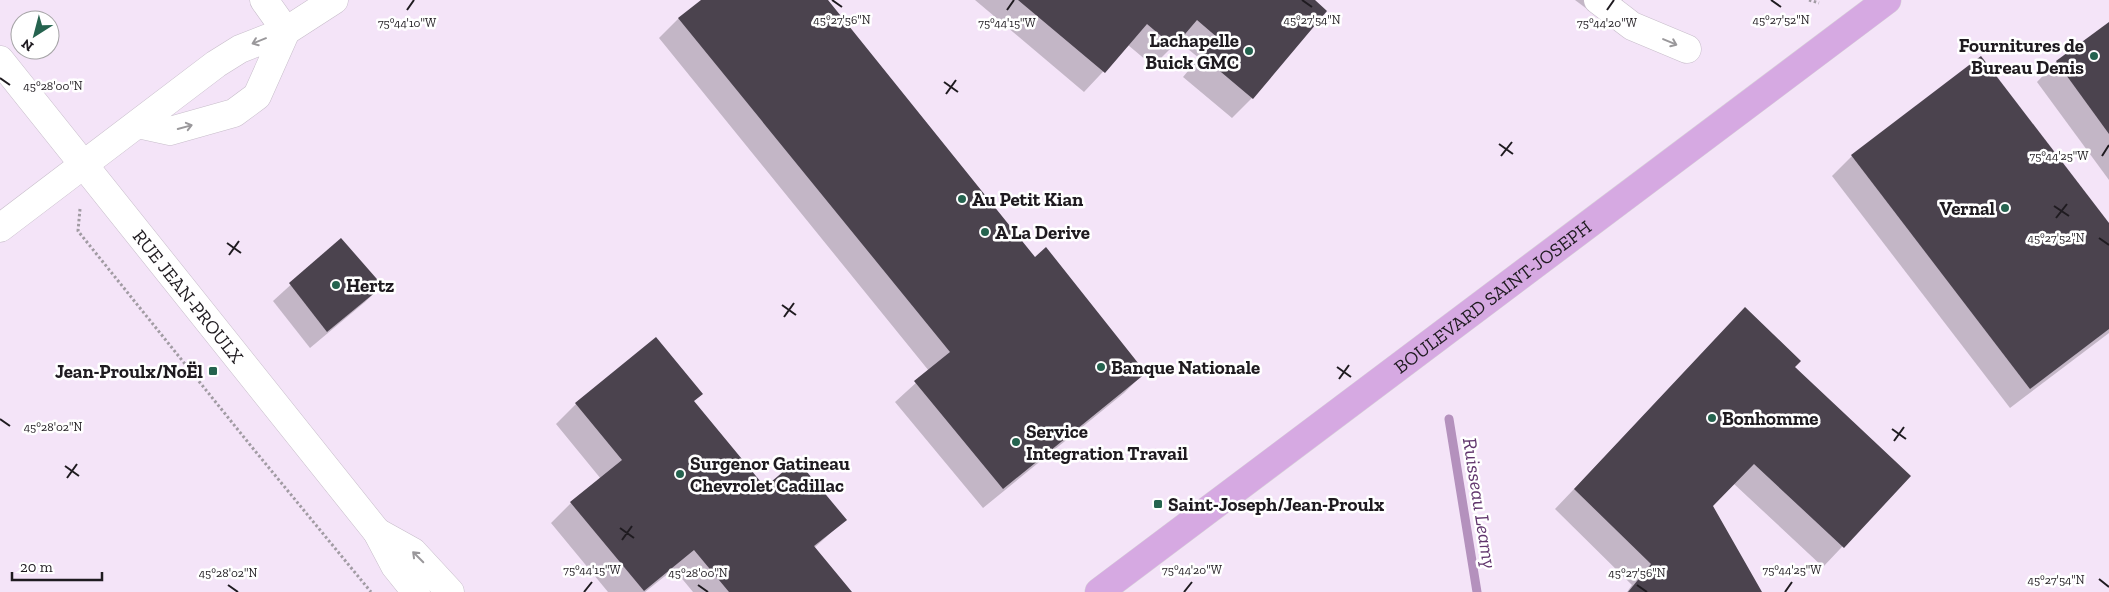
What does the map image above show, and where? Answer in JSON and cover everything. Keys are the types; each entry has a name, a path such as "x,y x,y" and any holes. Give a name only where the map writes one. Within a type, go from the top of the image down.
{"main road":[{"name":"BOULEVARD SAINT-JOSEPH","path":"1099,592 1887,0"}],"street":[{"path":"264,0 286,31"},
{"path":"0,228 216,64 240,49 286,31 334,0"},
{"path":"1598,0 1632,26 1687,49"},
{"path":"138,124 170,131 234,113 257,96 286,31"},
{"name":"RUE JEAN-PROULX","path":"0,60 377,532 396,566 416,592"},
{"name":"RUE JEAN-PROULX","path":"377,532 413,552 450,592"}],"path":[{"path":"1809,0 1819,3"},
{"path":"84,166 78,231 371,592"}],"shaded area":[{"path":"0,0 2109,0 2109,592 0,592"}],"building":[{"path":"701,0 828,0 1035,257 1046,247 1146,373 1003,489 914,381 950,352 678,18"},
{"name":"Lachapelle Buick GMC","path":"1018,0 1315,0 1327,11 1253,99 1202,56 1218,38 1197,20 1174,47 1147,24 1105,73"},
{"path":"2109,22 2109,134 2056,61"},
{"path":"1981,56 2109,223 2109,329 2030,389 1851,155"},
{"name":"Hertz","path":"341,238 383,286 327,332 289,283"},
{"path":"1745,307 1801,361 1795,367 1911,476 1844,548 1754,464 1713,506 1762,592 1628,592 1651,564 1574,489"},
{"name":"Surgenor Gatineau Chevrolet Cadillac","path":"656,337 703,394 694,401 765,487 797,460 847,520 814,546 852,592 729,592 694,550 644,591 570,502 622,460 575,403"}],"waterway":[{"name":"Ruisseau Leamy","path":"1449,419 1477,592"}],"place":[{"name":"Lachapelle Buick GMC","path":"1249,51"},
{"name":"Fournitures de Bureau Denis","path":"2094,56"},
{"name":"Au Petit Kian","path":"962,199"},
{"name":"Vernal","path":"2005,208"},
{"name":"A La Derive","path":"985,232"},
{"name":"Hertz","path":"336,285"},
{"name":"Banque Nationale","path":"1101,367"},
{"name":"Jean-Proulx/NoËl","path":"213,371"},
{"name":"Bonhomme","path":"1712,418"},
{"name":"Service Integration Travail","path":"1016,442"},
{"name":"Surgenor Gatineau Chevrolet Cadillac","path":"680,474"},
{"name":"Saint-Joseph/Jean-Proulx","path":"1158,504"}]}
